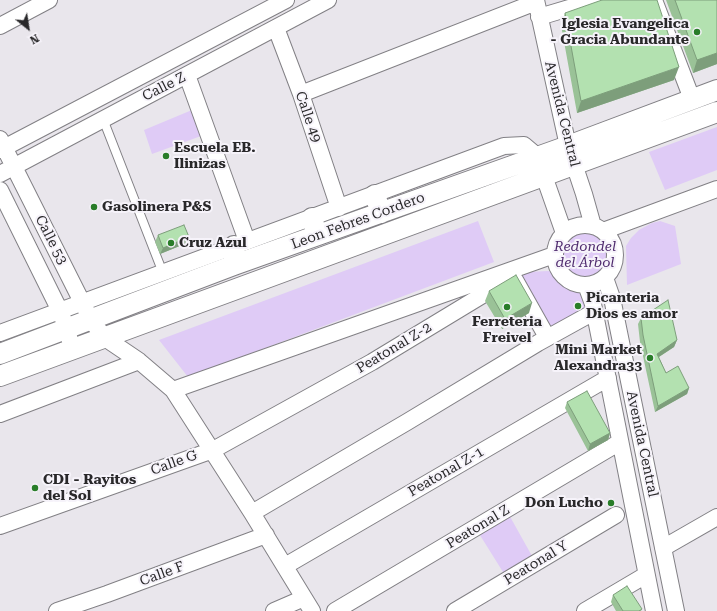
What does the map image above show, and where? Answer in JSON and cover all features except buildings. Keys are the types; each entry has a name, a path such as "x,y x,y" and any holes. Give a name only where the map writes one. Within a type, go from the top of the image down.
{"street":[{"path":"0,26 49,0"},
{"name":"Calle Z","path":"7,170 328,0"},
{"path":"301,94 537,6 596,0"},
{"path":"654,0 692,99"},
{"name":"Calle Z","path":"1,146 279,1"},
{"name":"Avenida Central","path":"537,6 570,155 598,228"},
{"name":"Calle 49","path":"276,28 301,94 339,208"},
{"path":"187,75 238,251"},
{"name":"Leon Febres Cordero","path":"0,376 544,176 570,155 692,99 717,90"},
{"name":"Leon Febres Cordero","path":"0,354 64,320 238,251 314,227 378,204 537,156 570,155 717,112"},
{"name":"Calle 53","path":"1,146 7,170 87,311 105,338 139,361 173,390 252,512 308,605"},
{"path":"537,156 564,233"},
{"path":"598,228 610,238 614,248 615,259 611,269 605,278 592,284 586,285 574,283 565,278 558,269 554,255 559,241 564,233 578,226 598,228 717,189"},
{"name":"Calle 53","path":"0,190 64,320 72,349"},
{"path":"87,311 163,273 314,227 339,208 378,204"},
{"path":"173,390 554,255"},
{"name":"Peatonal Z-2","path":"213,450 372,362 509,279 513,278 515,280 547,337"},
{"name":"Avenida Central","path":"605,278 612,298 676,611"},
{"name":"Avenida Central","path":"586,285 593,304 654,611"},
{"path":"252,512 547,337 594,312"},
{"path":"0,333 64,320"},
{"path":"0,414 139,361"},
{"name":"Peatonal Z-1","path":"285,566 608,378"},
{"name":"Peatonal Z","path":"335,611 620,442"},
{"name":"Calle G","path":"0,526 213,450"},
{"name":"Peatonal Y","path":"455,611 616,515"},
{"path":"663,548 717,517"},
{"name":"Calle F","path":"57,611 114,592 266,535"},
{"path":"585,611 646,575"},
{"path":"274,611 308,605"}],"lane":[{"path":"103,119 163,273"}],"green space":[{"path":"192,110 201,136 152,154 144,130"},
{"path":"717,127 717,170 665,190 649,152"},
{"path":"478,221 494,262 188,377 159,340"},
{"path":"660,221 675,226 681,264 627,285 626,246 639,230 652,223"},
{"name":"Redondel del Árbol","path":"587,229 598,232 607,240 611,253 610,265 602,276 594,281 583,282 572,279 563,272 559,258 561,247 566,237 576,230"},
{"path":"526,272 555,272 562,281 578,289 588,311 549,332 517,276"},
{"path":"508,513 532,556 507,573 503,572 478,532"}],"place":[{"name":"Iglesia Evangelica - Gracia Abundante","path":"697,32"},
{"name":"Escuela EB. Ilinizas","path":"166,156"},
{"name":"Gasolinera P&S","path":"94,207"},
{"name":"Cruz Azul","path":"171,243"},
{"name":"Picanteria Dios es amor","path":"578,306"},
{"name":"Ferreteria Freivel","path":"507,307"},
{"name":"Mini Market Alexandra33","path":"650,358"},
{"name":"CDI - Rayitos del Sol","path":"35,488"},
{"name":"Don Lucho","path":"611,503"}]}
